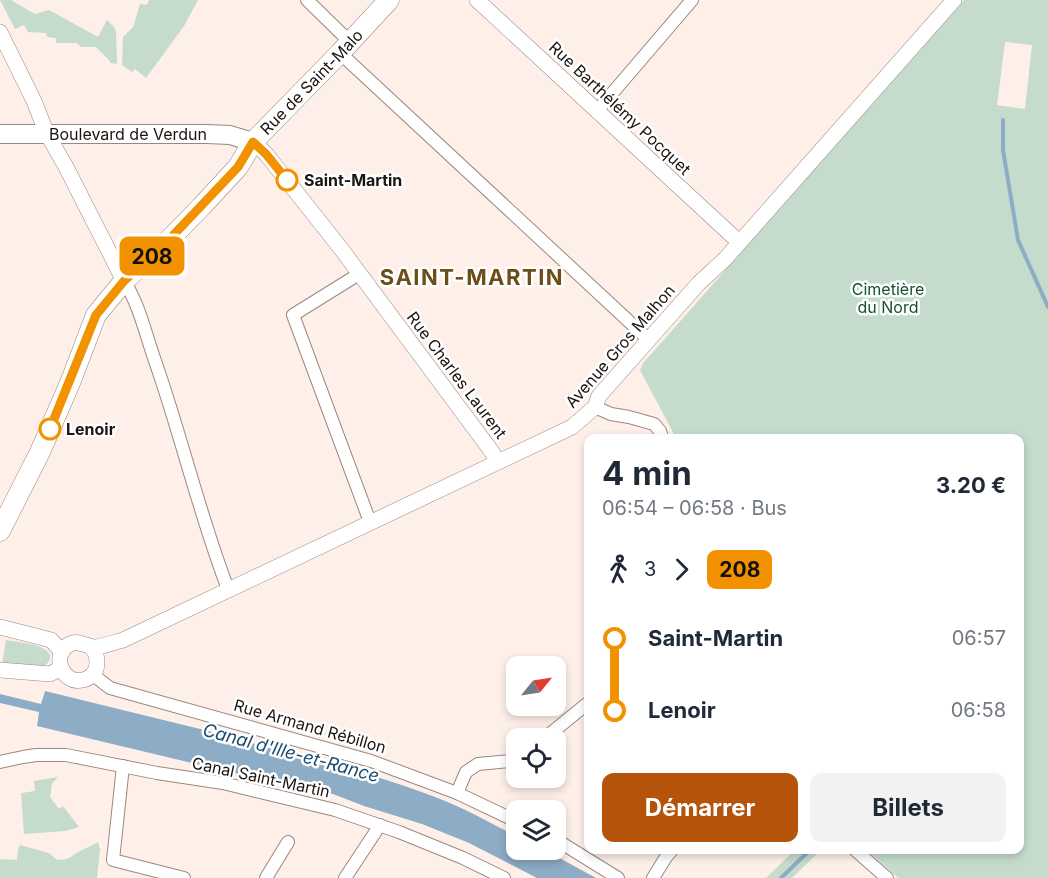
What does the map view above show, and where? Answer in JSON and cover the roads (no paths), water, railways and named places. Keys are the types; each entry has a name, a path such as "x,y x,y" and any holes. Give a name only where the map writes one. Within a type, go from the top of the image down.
{"main road":[{"name":"Rue de Saint-Malo","path":"0,542 3,526 40,452 96,315 124,281 170,238 238,167 253,142 389,0"},
{"name":"Boulevard de Verdun","path":"0,134 207,134 230,135 253,142"}],"street":[{"path":"307,0 345,47 649,340"},
{"name":"Rue Barthélémy Pocquet","path":"477,0 739,242"},
{"path":"597,111 692,0"},
{"name":"Avenue Gros Malhon","path":"90,647 123,640 572,427 595,407 599,396 699,283 725,259 954,0"},
{"path":"0,32 34,101 47,134 134,299 228,589"},
{"name":"Rue Charles Laurent","path":"253,142 266,154 312,211 497,461"},
{"path":"359,274 293,315 370,522"},
{"path":"595,407 611,414 654,424 661,434"},
{"path":"0,627 51,640 62,652"},
{"name":"Avenue Gros Malhon","path":"95,669 123,640"},
{"path":"81,642 90,647 95,651 95,669 87,678 75,680 64,674 59,663 66,647 81,642"},
{"path":"0,670 50,674 61,668"},
{"name":"Rue Armand Rébillon","path":"95,669 100,682 110,688 371,761 457,793 506,817"},
{"path":"557,728 584,706"},
{"name":"Canal Saint-Martin","path":"0,762 36,755 66,755 223,783 335,810 380,825 463,858 504,878"},
{"path":"457,793 466,772 478,764 506,761"},
{"path":"123,766 112,860 184,878"},
{"path":"345,878 380,825"},
{"path":"266,878 288,842"},
{"path":"566,846 618,878"},
{"path":"653,878 669,854"},
{"path":"860,854 887,878"}],"water":[{"path":"45,691 245,740 403,785 450,803 506,831 506,860 563,860 596,878 537,878 469,843 422,824 333,794 37,726 39,712 0,703 0,694 41,704"}],"waterway":[{"path":"1003,120 1003,150 1018,240 1048,307"},
{"path":"781,878 806,854"}],"place":[{"name":"Saint-Martin","path":"287,180"},
{"name":"Lenoir","path":"50,429"}],"district":[{"name":"SAINT-MARTIN","path":"472,277"}],"park label":[{"name":"Cimetière du Nord","path":"888,298"}],"water label":[{"name":"Canal d'Ille-et-Rance","path":"291,753"}]}
